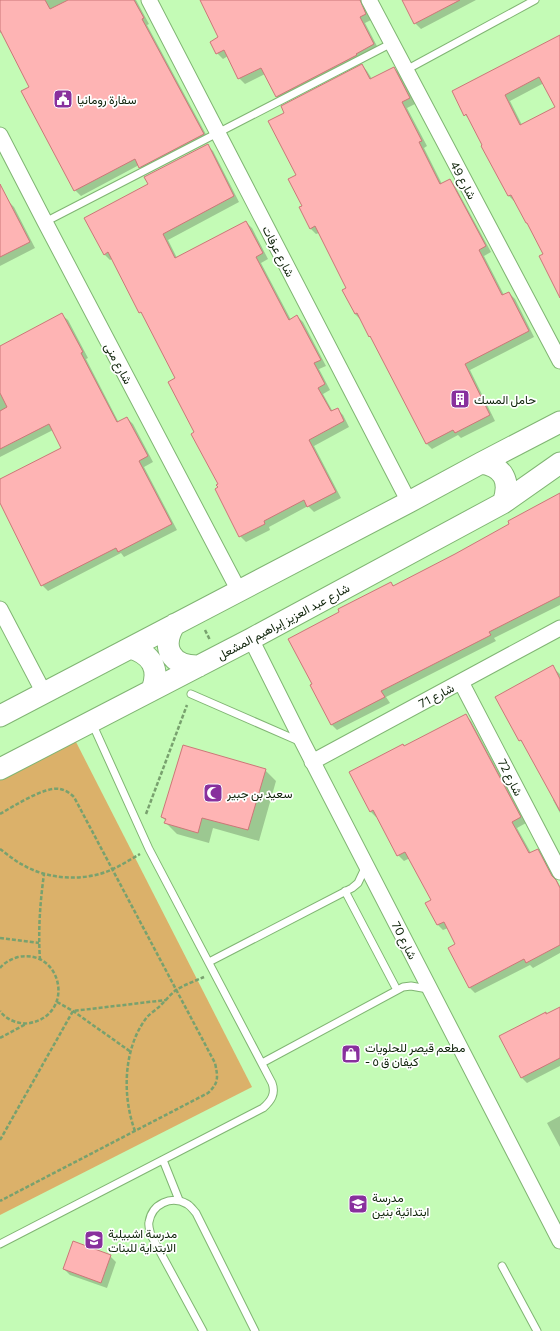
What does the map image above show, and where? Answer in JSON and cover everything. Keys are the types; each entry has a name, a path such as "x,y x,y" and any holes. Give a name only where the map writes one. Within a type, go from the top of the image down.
{"main road":[{"path":"0,716 560,422"},
{"path":"481,463 489,464 497,468 504,476 507,485 503,503"},
{"name":"شارع عبد العزيز إبراهيم المشعل","path":"0,769 251,639 503,503 559,467"},
{"path":"175,624 169,633 168,644 171,654 178,662 188,666 199,666"},
{"path":"130,648 139,650 147,656 152,663 155,672 155,681 152,690"}],"street":[{"name":"شارع عرفات","path":"149,0 409,502"},
{"name":"شارع 49","path":"369,0 560,361"},
{"name":"شارع منى","path":"0,135 6,160 45,222 239,591"},
{"path":"0,609 44,693"},
{"name":"شارع 71","path":"312,762 560,628"},
{"name":"شارع 70","path":"251,639 312,762 560,1241"},
{"name":"شارع 72","path":"461,682 560,872"}],"lane":[{"path":"406,70 535,0"},
{"path":"45,222 392,43"},
{"path":"191,694 303,743"},
{"path":"0,1244 263,1108 273,1098 274,1088 262,1063 149,849 91,721"},
{"path":"209,962 345,891 358,883 366,866"},
{"path":"345,891 397,990"},
{"path":"262,1063 403,987 412,986 430,989"},
{"path":"163,1160 179,1200"},
{"path":"203,1331 151,1235 149,1224 151,1214 158,1205 168,1200 179,1200 189,1205 196,1213 255,1331"},
{"path":"502,1266 536,1331"}],"path":[{"path":"197,612 217,656"},
{"path":"140,829 191,694"},
{"path":"0,814 45,791 54,788 61,789 74,796 214,1063 217,1080 214,1088 208,1093 0,1201"},
{"path":"0,849 23,865 44,874 70,878 87,877 112,869 149,849"},
{"path":"40,960 40,907 44,874"},
{"path":"0,938 39,943"},
{"path":"0,968 2,965 18,957 32,957 40,960 48,965 55,973 59,992 57,1002 47,1016 37,1022 27,1024 0,1038"},
{"path":"135,1131 131,1120 127,1090 127,1072 136,1036 148,1017 176,990 214,972"},
{"path":"73,1011 166,1000"},
{"path":"57,1002 73,1011 131,1052"},
{"path":"0,1011 13,1021 27,1024"},
{"path":"0,1140 73,1011"}],"shaded area":[{"path":"75,740 252,1087 0,1215 0,778"}],"building":[{"path":"0,0 45,0 50,9 68,0 134,0 144,18 142,19 204,134 139,168 135,159 74,191 21,91 29,87 0,30"},
{"path":"200,0 360,0 366,14 360,17 374,44 356,54 357,55 276,97 261,68 238,79 224,50 216,54 210,42 218,37"},
{"path":"402,0 460,0 414,24"},
{"path":"560,35 560,298 539,256 543,254 527,223 511,195 508,196 481,146 482,145 466,114 464,116 452,91","holes":["539,77 555,107 520,125 505,95"]},
{"path":"362,64 370,79 394,67 410,98 402,102 422,141 419,142 440,184 450,179 486,246 479,250 502,295 509,292 529,331 465,364 490,415 455,433 453,430 426,444 370,336 369,337 357,313 355,314 342,290 346,288 315,226 310,229 299,207 302,206 288,179 296,175 268,121 284,113 281,106"},
{"path":"208,144 234,196 163,234 175,258 246,221 263,253 256,257 289,320 297,315 321,360 314,363 325,384 318,388 331,411 338,408 344,421 309,440 336,492 307,507 304,500 264,521 265,524 239,537 215,489 218,487 216,485 218,484 191,434 194,432 168,382 175,378 141,312 139,313 108,252 104,255 84,218 148,184 144,177"},
{"path":"0,184 30,242 0,257"},
{"path":"62,313 117,422 127,417 148,456 139,461 172,524 118,552 116,548 41,586 0,503 0,479 61,448 49,424 0,449 0,411 7,407 0,393 0,346"},
{"path":"560,493 560,596 489,632 491,635 381,691 385,697 331,725 310,685 312,684 288,639 339,612 338,609 391,582 393,586 455,554 509,524 508,521"},
{"path":"553,665 560,679 560,811 521,740 519,741 495,697"},
{"path":"466,714 521,817 512,822 529,853 538,849 560,888 560,945 526,963 524,959 469,988 448,948 455,944 444,922 437,925 425,903 431,900 405,852 397,856 373,810 370,812 349,772"},
{"name":"سعيد بن جبير","path":"183,745 266,769 248,830 202,818 198,833 164,823 166,819 161,817"},
{"path":"560,1007 560,1058 521,1078 499,1036 546,1012 546,1014"},
{"path":"73,1241 111,1255 101,1283 63,1269"}],"place":[{"name":"سفارة رومانيا","path":"63,99"},
{"name":"حامل المسك","path":"460,399"},
{"name":"سعيد بن جبير","path":"213,793"},
{"name":"مطعم قيصر للحلويات - كيفان ق ٥","path":"351,1054"},
{"name":"مدرسة ابتدائية بنين","path":"358,1204"},
{"name":"مدرسة اشبيلية الابتداية للبنات","path":"94,1240"}]}
